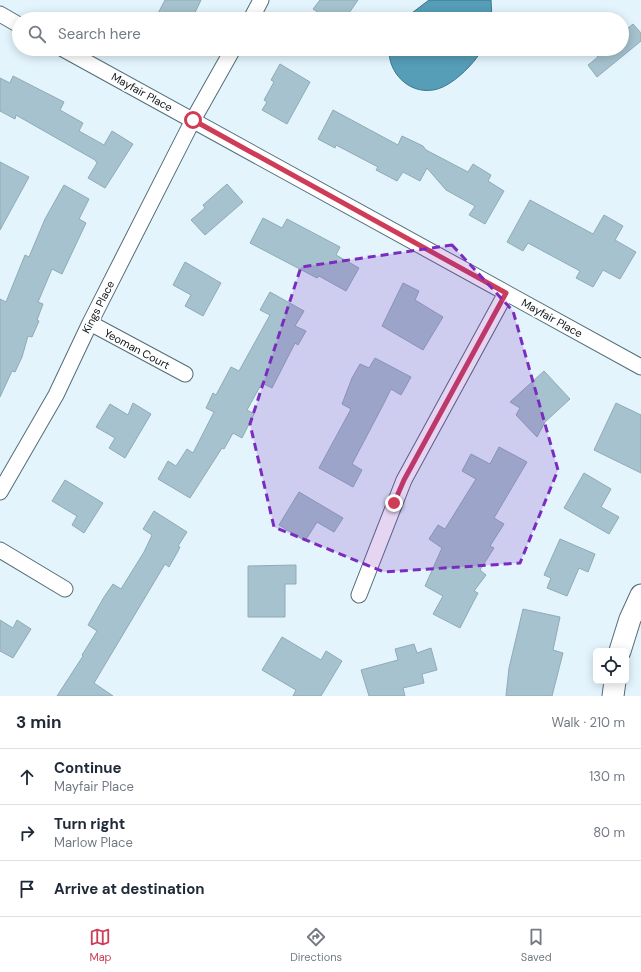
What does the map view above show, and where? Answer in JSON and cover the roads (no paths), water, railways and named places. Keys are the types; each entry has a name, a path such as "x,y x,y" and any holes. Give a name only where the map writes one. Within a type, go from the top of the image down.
{"street":[{"path":"255,12 262,0"},
{"path":"0,14 12,21"},
{"name":"Mayfair Place","path":"76,56 641,367"},
{"name":"Kings Place","path":"0,492 56,395 90,323 193,120 230,56"},
{"path":"358,595 404,480 506,293"},
{"name":"Yeoman Court","path":"90,323 185,374"},
{"path":"0,550 65,589"},
{"path":"621,648 630,619 641,595"},
{"path":"613,696 615,684"}],"water":[{"path":"429,0 491,0 492,12 413,12"},
{"path":"390,56 478,56 468,68 454,80 447,85 433,90 415,89 401,80 392,66"}]}
